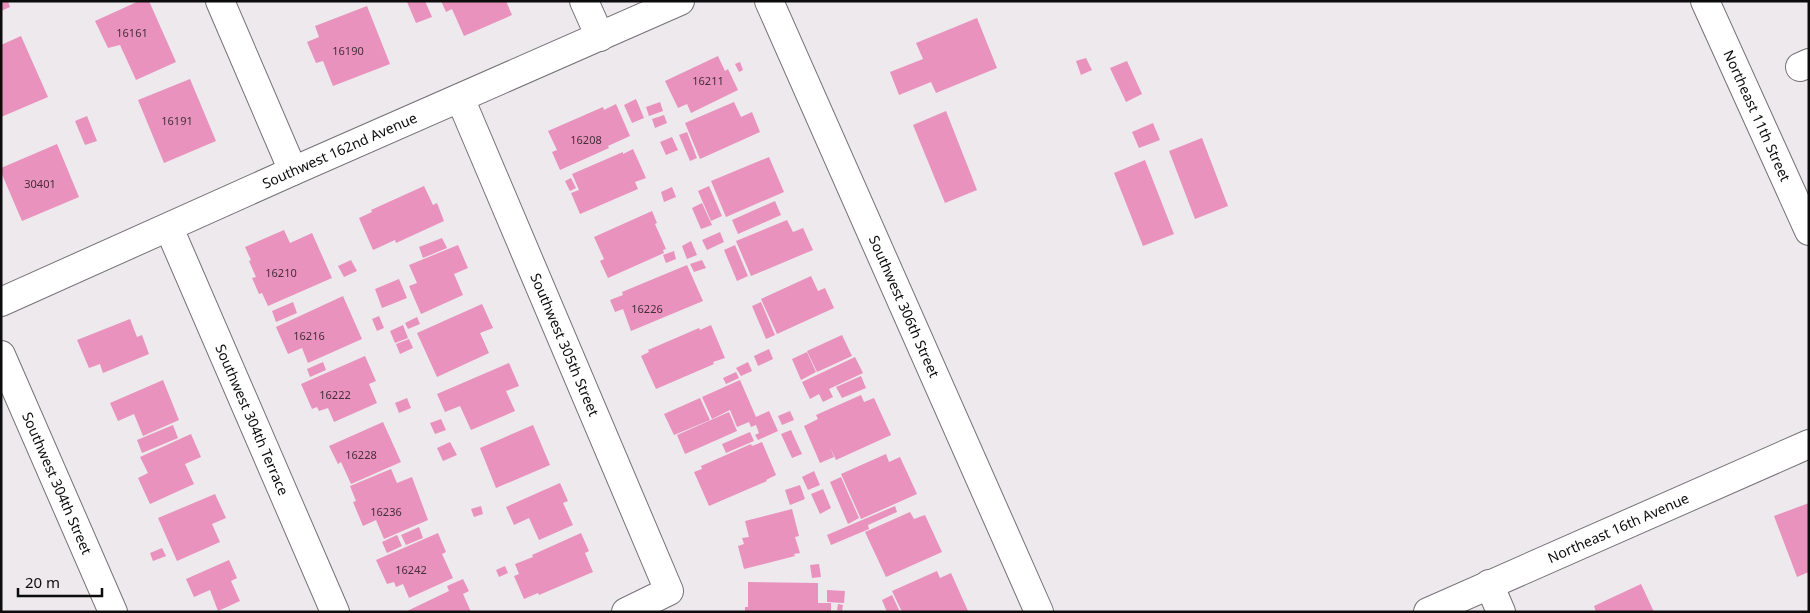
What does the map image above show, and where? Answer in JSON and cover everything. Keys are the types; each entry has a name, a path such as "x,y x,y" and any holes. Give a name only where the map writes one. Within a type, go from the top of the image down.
{"street":[{"path":"220,1 293,171"},
{"path":"584,1 600,37"},
{"name":"Southwest 162nd Avenue","path":"1,302 680,1"},
{"name":"Southwest 306th Street","path":"769,1 1039,612"},
{"name":"Northeast 11th Street","path":"1706,1 1809,231"},
{"name":"Southwest 305th Street","path":"460,98 669,592 626,612"},
{"name":"Southwest 304th Terrace","path":"169,228 335,612"},
{"name":"Southwest 304th Street","path":"1,355 113,612"},
{"name":"Northeast 16th Avenue","path":"1428,612 1809,444"},
{"path":"1489,584 1502,612"}],"building":[{"path":"1,1 8,1 10,7 1,11"},
{"path":"139,1 149,1 176,62 136,80 120,45 108,48 95,21"},
{"path":"425,1 432,17 416,23 407,2"},
{"path":"441,1 506,1 512,15 464,36 452,9 446,12"},
{"path":"367,6 390,64 333,86 323,61 316,63 307,42 319,37 315,26"},
{"path":"977,18 997,68 936,93 931,82 899,95 890,72 923,59 916,43"},
{"path":"21,36 48,97 1,117 1,45"},
{"path":"718,56 725,71 728,69 738,90 691,113 687,104 678,108 665,81"},
{"path":"1086,58 1092,70 1081,75 1076,61"},
{"path":"1127,61 1142,94 1126,102 1110,68"},
{"path":"740,62 743,70 739,72 735,64"},
{"path":"190,79 216,141 164,163 138,100"},
{"path":"636,99 644,118 632,123 624,105"},
{"path":"660,102 663,111 649,116 646,107"},
{"path":"734,102 741,117 752,112 760,132 700,159 685,123"},
{"path":"616,104 630,136 608,146 609,148 560,170 552,152 557,150 548,131 603,107 604,110"},
{"path":"946,111 977,190 945,203 913,125"},
{"path":"664,115 667,123 655,128 652,119"},
{"path":"87,116 97,141 85,145 75,121"},
{"path":"1153,123 1160,140 1139,148 1132,132"},
{"path":"687,132 697,158 690,161 679,135"},
{"path":"672,137 678,150 666,155 660,142"},
{"path":"1202,138 1228,206 1195,219 1169,151"},
{"path":"57,144 79,197 22,221 1,168"},
{"path":"633,149 646,178 635,182 638,189 580,214 571,193 579,190 572,174"},
{"path":"769,157 784,192 726,217 711,181"},
{"path":"1145,160 1174,234 1143,246 1114,173"},
{"path":"571,178 576,188 570,191 565,181"},
{"path":"424,186 433,205 437,203 444,221 396,243 395,240 373,250 359,218 372,212 371,210"},
{"path":"709,186 722,216 711,221 698,191"},
{"path":"672,187 676,197 664,202 661,192"},
{"path":"775,201 781,215 738,234 732,220"},
{"path":"702,203 712,225 701,229 692,208"},
{"path":"652,211 657,223 655,224 666,249 663,250 664,253 608,278 600,261 604,259 594,237"},
{"path":"787,220 793,232 803,228 813,250 751,276 736,241"},
{"path":"284,230 290,243 312,233 332,278 268,306 262,293 259,294 252,278 256,277 245,247"},
{"path":"720,232 724,242 707,250 702,240"},
{"path":"442,238 447,248 423,258 419,247"},
{"path":"691,241 697,255 687,259 682,246"},
{"path":"458,245 468,268 454,274 463,295 421,314 409,286 417,283 409,265"},
{"path":"735,245 748,276 737,281 724,250"},
{"path":"674,251 676,259 666,263 663,255"},
{"path":"351,260 357,271 344,277 338,266"},
{"path":"702,260 706,268 694,272 690,264"},
{"path":"687,265 703,301 631,331 623,309 615,312 610,300 623,295 622,292"},
{"path":"811,276 818,291 825,288 834,308 777,334 761,299"},
{"path":"399,279 407,298 382,308 375,289"},
{"path":"343,296 362,339 308,363 302,348 288,354 276,327"},
{"path":"293,302 297,313 276,322 272,311"},
{"path":"761,302 775,335 766,339 752,306"},
{"path":"482,304 493,328 480,333 489,353 437,377 417,333"},
{"path":"379,316 384,328 377,331 372,319"},
{"path":"417,317 420,324 408,329 405,323"},
{"path":"130,319 137,337 142,335 149,354 103,373 100,364 89,368 77,340"},
{"path":"403,325 408,338 395,343 390,331"},
{"path":"711,325 725,358 656,389 641,356 649,352 648,350 699,328 700,330"},
{"path":"842,335 852,356 817,372 807,351"},
{"path":"409,339 413,348 400,354 396,344"},
{"path":"769,349 773,359 758,366 754,356"},
{"path":"807,352 816,372 801,380 792,359"},
{"path":"365,356 376,381 369,384 377,403 334,422 328,408 319,411 317,407 312,409 301,384"},
{"path":"855,357 863,373 829,389 833,397 823,402 819,394 810,399 802,382"},
{"path":"323,362 326,370 310,377 307,369"},
{"path":"748,362 752,371 741,376 736,368"},
{"path":"509,363 519,386 506,391 515,411 471,430 460,406 445,412 437,394"},
{"path":"736,372 739,378 726,384 723,378"},
{"path":"861,376 866,388 842,398 836,387"},
{"path":"163,380 179,420 143,436 134,414 118,421 110,403"},
{"path":"740,380 756,417 769,411 778,431 758,440 755,435 759,433 756,425 751,427 749,422 737,427 730,410 712,419 702,397"},
{"path":"861,395 864,402 874,398 891,435 836,460 830,447 834,457 820,463 804,426 818,419 816,415"},
{"path":"407,398 411,408 399,413 395,403"},
{"path":"700,398 710,420 674,435 664,414"},
{"path":"790,411 794,420 782,425 778,416"},
{"path":"729,412 737,431 685,454 677,435"},
{"path":"441,419 446,430 435,434 430,423"},
{"path":"383,422 401,462 351,484 341,462 338,464 329,446"},
{"path":"173,425 178,438 142,453 137,440"},
{"path":"533,425 550,465 496,488 480,448"},
{"path":"791,430 802,454 792,458 781,434"},
{"path":"750,432 754,441 726,453 722,444"},
{"path":"191,434 201,457 185,464 194,484 150,504 138,478 148,473 140,457"},
{"path":"450,442 457,455 443,461 437,448"},
{"path":"762,442 776,475 767,481 709,506 694,472 702,469 701,466 751,444 752,446"},
{"path":"886,454 889,462 900,457 917,494 861,519 841,474"},
{"path":"391,469 397,483 412,477 428,520 384,539 376,520 363,526 353,502 356,501 350,486"},
{"path":"814,471 820,485 808,490 802,477"},
{"path":"841,477 859,518 848,524 830,482"},
{"path":"560,483 568,501 563,503 573,525 539,540 529,518 514,525 506,507"},
{"path":"800,485 805,499 790,505 785,490"},
{"path":"823,489 831,508 820,514 811,494"},
{"path":"215,494 226,518 212,524 220,542 177,561 158,518"},
{"path":"1809,503 1809,572 1797,577 1774,516"},
{"path":"481,506 483,514 474,517 471,509"},
{"path":"895,506 897,512 868,525 869,529 831,545 827,535"},
{"path":"792,509 799,536 795,537 800,553 794,554 795,556 744,569 738,546 744,544 742,538 749,537 745,521"},
{"path":"910,512 914,519 925,515 942,552 886,577 865,532"},
{"path":"419,527 423,538 406,545 401,535"},
{"path":"438,533 446,552 442,554 453,578 409,598 403,584 396,587 394,582 387,584 376,560"},
{"path":"581,533 589,551 585,553 593,572 539,595 538,593 524,599 514,576 519,574 515,564"},
{"path":"397,535 402,546 387,553 382,542"},
{"path":"162,548 166,556 153,561 150,553"},
{"path":"229,560 237,578 231,581 240,601 218,611 210,590 194,597 186,579"},
{"path":"819,564 821,577 812,578 810,565"},
{"path":"505,566 508,573 499,577 496,570"},
{"path":"937,571 940,578 951,573 968,611 902,612 892,591"},
{"path":"463,579 469,591 463,594 471,612 405,612 449,591 447,586"},
{"path":"748,582 818,583 818,603 831,603 831,612 745,612 745,607 748,607"},
{"path":"1641,584 1654,612 1596,612 1594,606"},
{"path":"827,590 845,591 844,603 827,602"},
{"path":"892,595 900,612 887,612 882,600"},
{"path":"838,604 843,605 842,611 837,610"}]}
